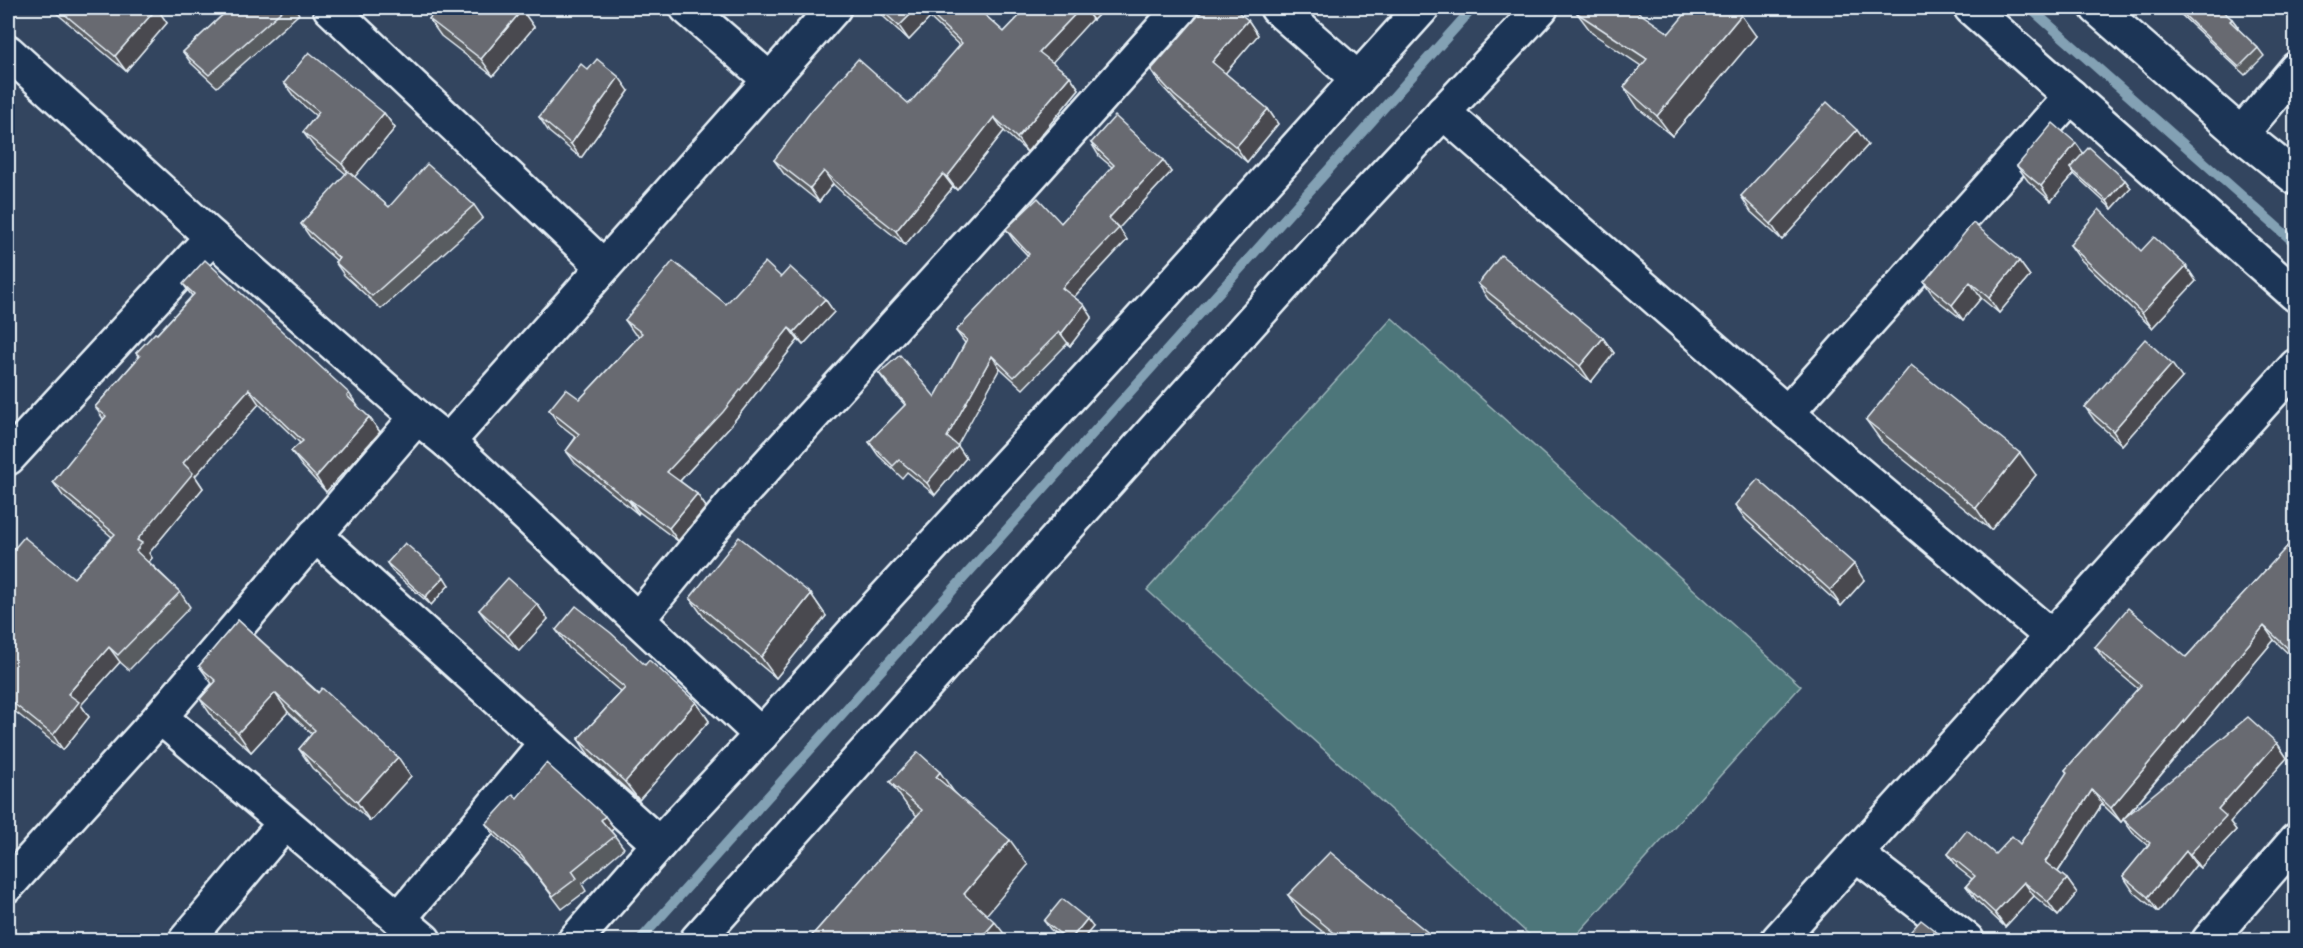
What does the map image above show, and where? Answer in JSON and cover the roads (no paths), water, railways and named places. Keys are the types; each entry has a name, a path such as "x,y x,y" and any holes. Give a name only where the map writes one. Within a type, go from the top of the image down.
{"street":[{"path":"330,8 603,266"},
{"path":"687,8 769,80"},
{"path":"448,442 834,8"},
{"path":"638,619 734,502 1181,8"},
{"path":"1277,8 1358,79"},
{"path":"575,940 659,844 1137,324 1422,8"},
{"path":"697,940 1347,215 1541,8"},
{"path":"1971,8 2295,295"},
{"path":"2097,8 2295,178"},
{"path":"8,52 212,237 448,442 761,735"},
{"path":"2241,134 2295,69"},
{"path":"1787,413 2071,96"},
{"path":"1443,112 1787,413 2052,637"},
{"path":"8,458 212,237"},
{"path":"1778,940 2295,366"},
{"path":"8,885 160,717 417,417"},
{"path":"315,535 659,844"},
{"path":"160,717 424,940"},
{"path":"399,919 545,744"},
{"path":"186,940 284,824"},
{"path":"2209,940 2295,840"},
{"path":"1857,854 1967,940"}],"waterway":[{"path":"640,940 1473,8"},
{"path":"2030,8 2296,244"}]}
